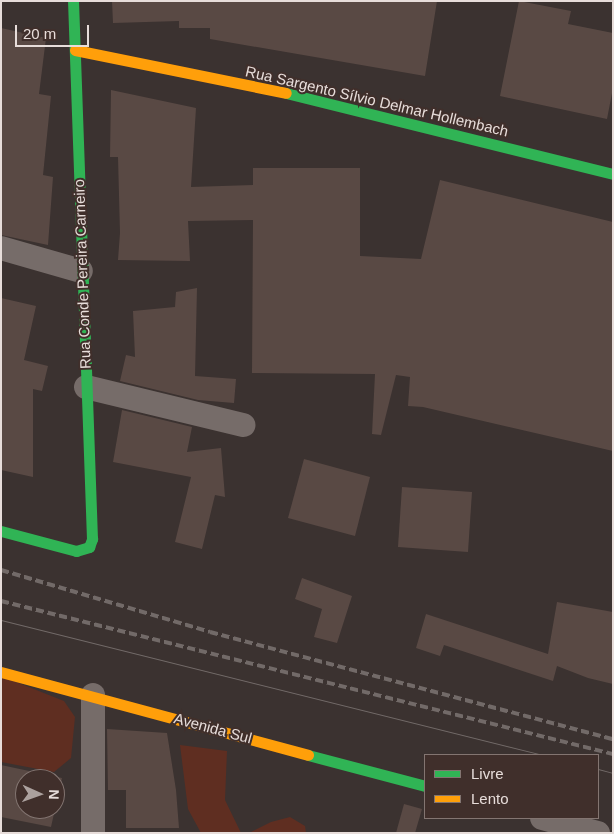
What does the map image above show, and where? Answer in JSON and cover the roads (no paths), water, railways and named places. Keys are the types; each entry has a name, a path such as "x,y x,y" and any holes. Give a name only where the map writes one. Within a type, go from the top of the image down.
{"street":[{"name":"Rua Conde Pereira Carneiro","path":"1,531 76,551 88,547 92,532 73,1"},
{"name":"Rua Sargento Sílvio Delmar Hollembach","path":"75,50 322,100 613,174"},
{"path":"1,248 82,271"},
{"path":"86,387 243,425"},
{"name":"Avenida Sul","path":"1,672 93,695 424,786"},
{"path":"93,695 93,833"},
{"path":"546,819 598,833"}],"tram line":[{"path":"1,620 539,754"},
{"path":"599,769 613,773"}],"railway":[{"path":"1,570 210,632 613,739"},
{"path":"1,601 613,754"}]}
